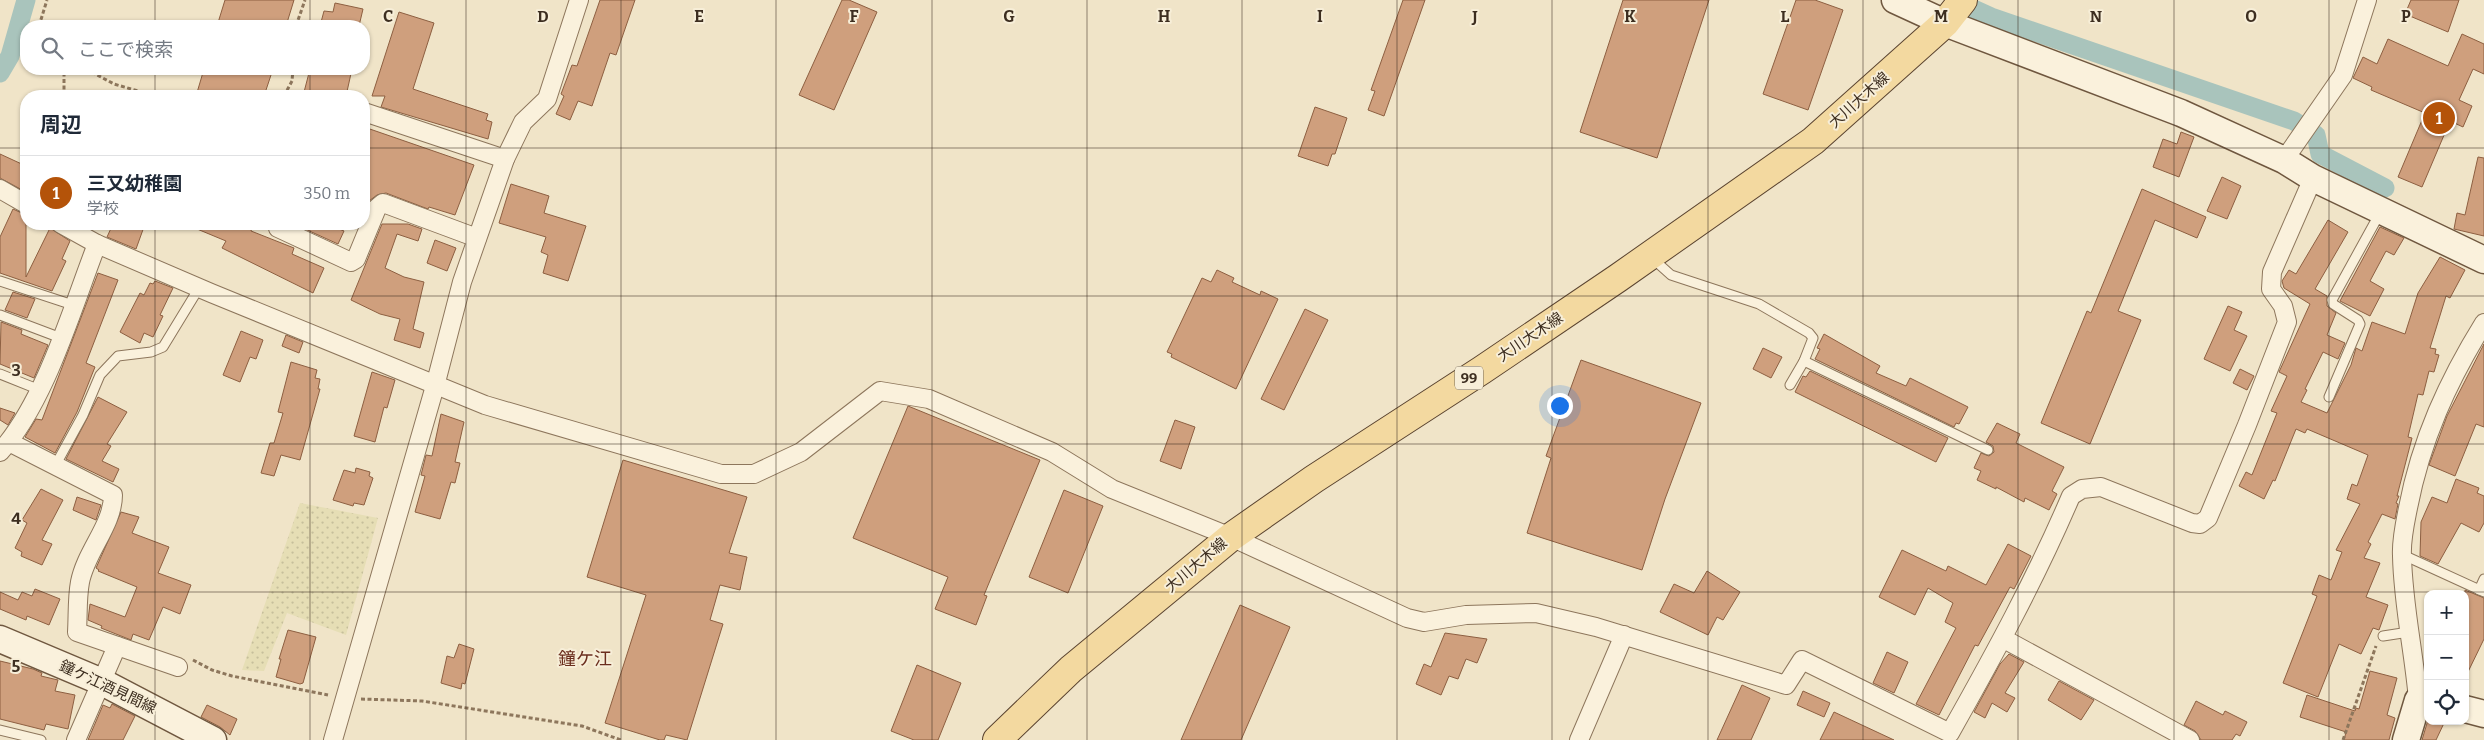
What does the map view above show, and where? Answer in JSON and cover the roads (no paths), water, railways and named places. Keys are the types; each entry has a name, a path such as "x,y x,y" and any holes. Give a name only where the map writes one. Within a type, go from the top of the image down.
{"main road":[{"name":"大川大木線","path":"997,740 1071,669 1231,537 1650,256 1813,141 1953,13"}],"street":[{"path":"334,740 435,386 462,282 505,159 523,122 547,99 579,0"},
{"path":"1895,0 1953,13 2181,113 2284,160 2313,178 2484,260"},
{"path":"2284,160 2343,75 2367,0"},
{"path":"370,114 505,159"},
{"path":"72,230 97,244 199,288 485,405 553,427 721,474 754,474 801,452 880,391 929,399 1052,452 1112,489 1231,537 1407,618 1424,622 1466,616 1536,613 1596,626 1786,685 1802,660 1950,733 2004,639 2034,579 2071,496 2082,488 2101,487 2192,523 2200,524 2208,518 2287,322 2283,306 2271,289 2272,272 2313,178"},
{"path":"0,189 20,201"},
{"path":"370,225 377,208 383,203 477,238"},
{"path":"282,230 351,262 356,258 368,230"},
{"path":"97,244 40,390 5,447 55,466 113,495 113,508 95,543 80,581 77,632 178,667"},
{"path":"2406,740 2423,701 2409,632 2402,554 2413,483 2429,429 2458,366 2484,323"},
{"path":"1579,740 1624,635"},
{"path":"2004,639 2190,740"},
{"name":"鐘ケ江酒見間線","path":"0,640 102,682 213,740"},
{"path":"76,740 117,646"},
{"path":"2469,710 2484,714"}],"lane":[{"path":"2328,397 2360,324 2358,320 2332,304 2332,300 2382,211"},
{"path":"1650,256 1670,275 1759,304 1810,333 1813,338 1804,361 1790,385"},
{"path":"0,281 73,306"},
{"path":"55,466 83,415 100,374 118,356 151,352 163,347 199,288"},
{"path":"0,315 60,338"},
{"path":"1804,361 1988,450"},
{"path":"0,374 40,390"},
{"path":"2402,554 2482,591 2484,579"},
{"path":"2383,636 2409,632"},
{"path":"0,730 42,740"}],"waterway":[{"path":"20,20 26,0"},
{"path":"1954,0 1991,17 2294,121 2316,135 2320,154 2385,188"},
{"path":"0,73 10,56 20,21"}],"place":[{"name":"三又幼稚園","path":"2439,118"}],"district":[{"name":"鐘ケ江","path":"585,659"}]}
